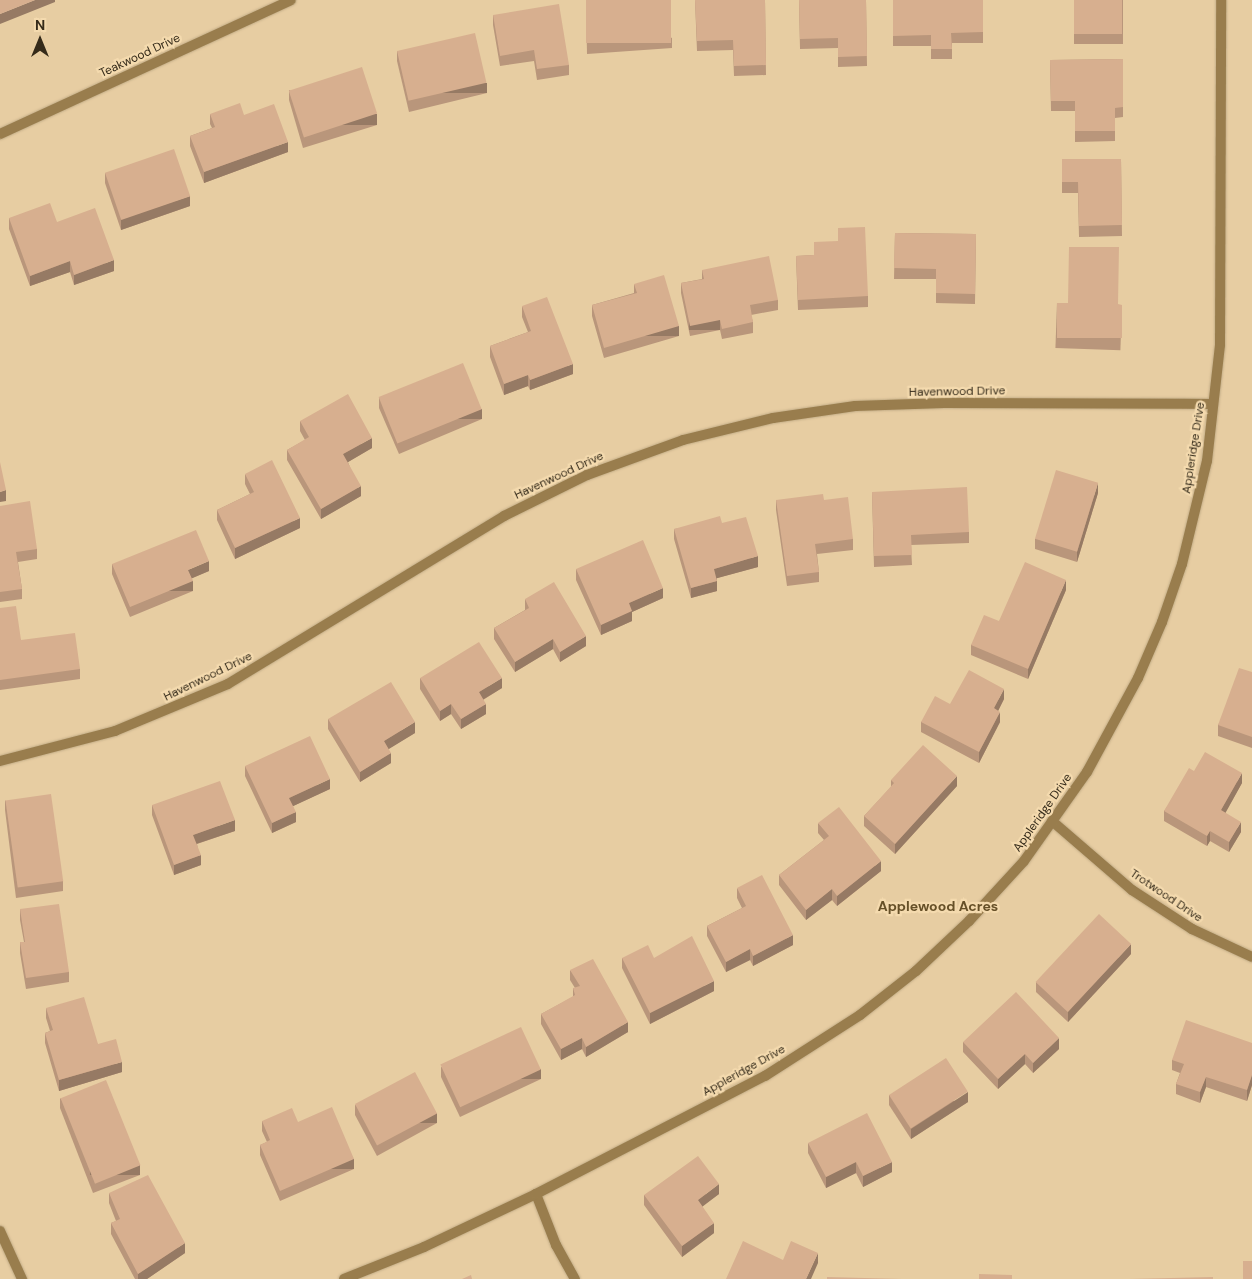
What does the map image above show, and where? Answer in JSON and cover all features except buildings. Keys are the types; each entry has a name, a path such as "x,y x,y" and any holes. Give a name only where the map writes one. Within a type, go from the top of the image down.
{"street":[{"name":"Teakwood Drive","path":"0,134 291,0"},
{"name":"Appleridge Drive","path":"344,1279 424,1247 536,1194 765,1076 860,1015 916,971 969,921 1024,861 1052,821 1110,733 1162,622 1198,506 1220,345 1221,0"},
{"name":"Havenwood Drive","path":"0,761 115,731 228,684 504,516 587,475 683,440 773,418 855,406 944,403 1213,404"},
{"name":"Trotwood Drive","path":"1052,821 1132,890 1192,930 1252,957"},
{"path":"536,1194 556,1245 575,1279"},
{"path":"0,1231 22,1279"}],"district":[{"name":"Applewood Acres","path":"938,906"}]}
